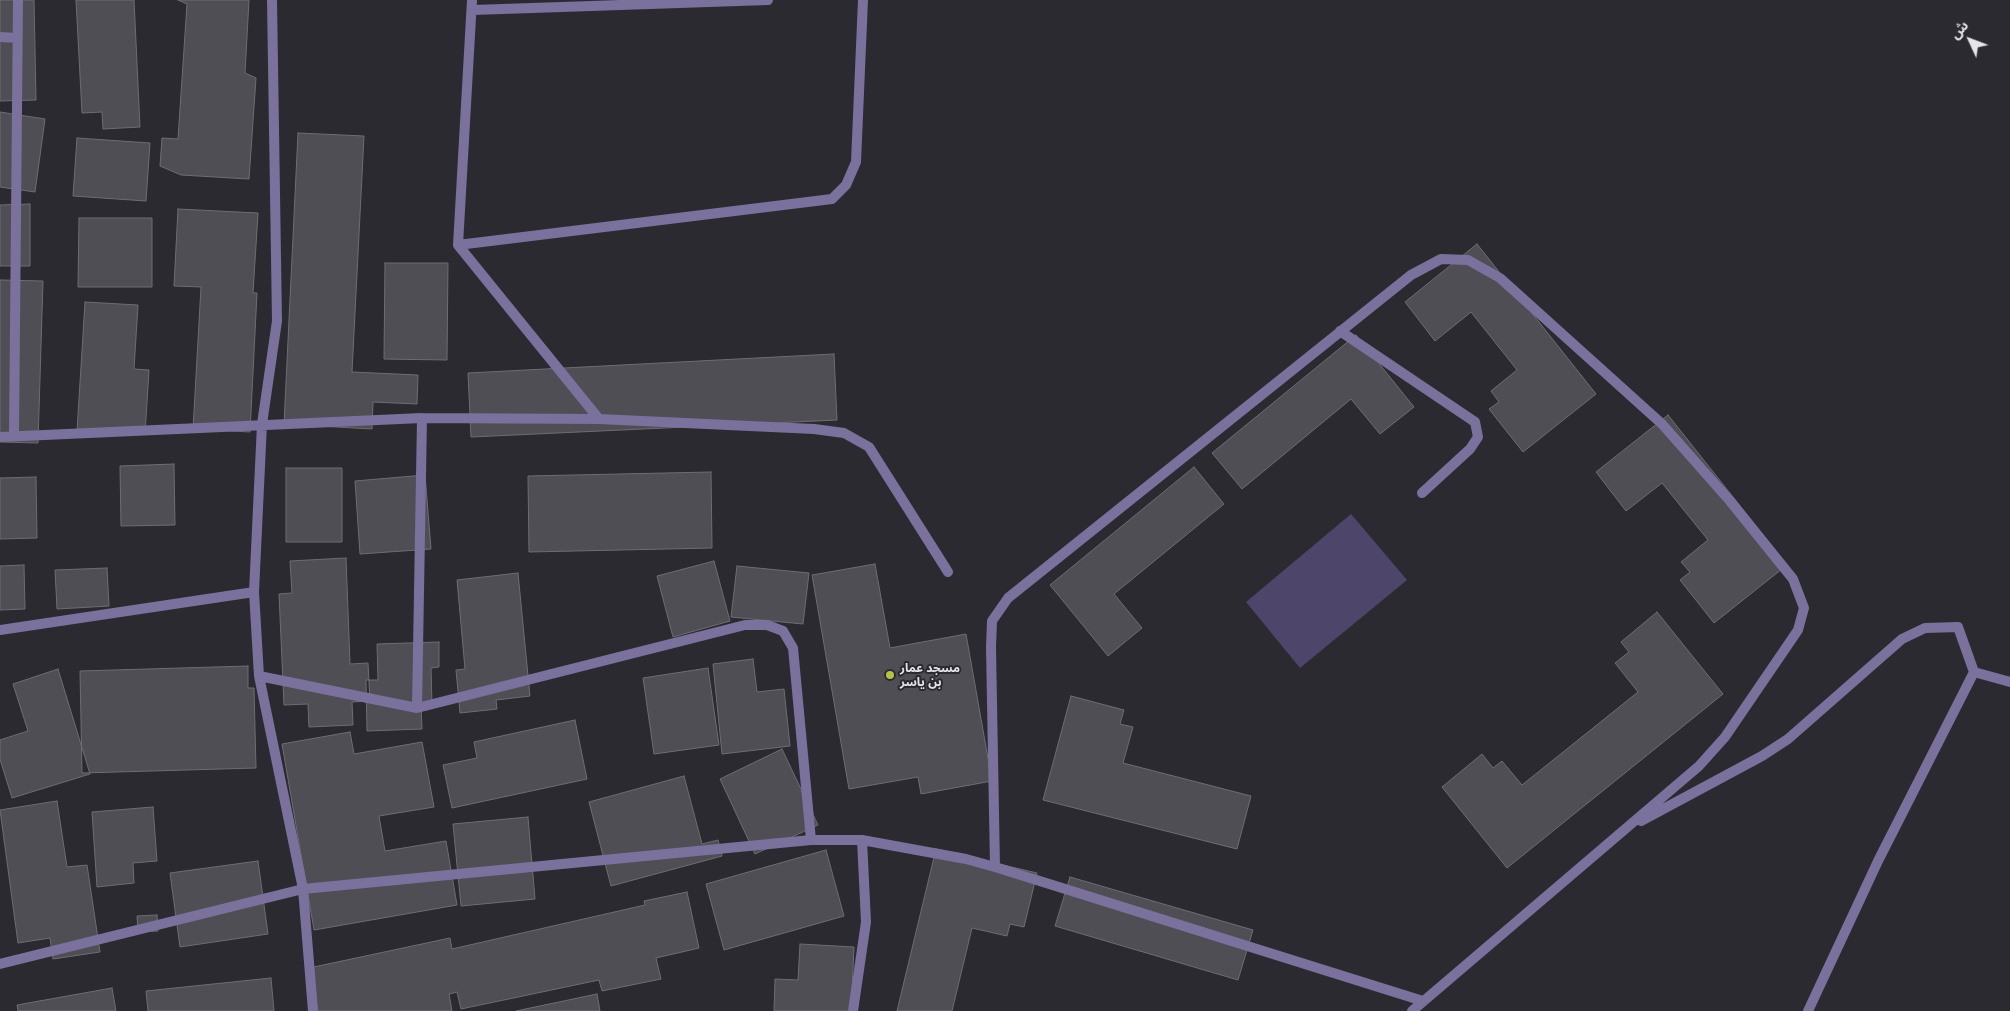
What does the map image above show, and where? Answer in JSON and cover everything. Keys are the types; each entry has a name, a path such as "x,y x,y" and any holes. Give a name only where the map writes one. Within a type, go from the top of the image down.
{"street":[{"path":"14,435 18,0"},
{"path":"272,0 277,321 262,424 254,592 259,676 303,889 313,1011"},
{"path":"599,419 458,245 472,5 768,0"},
{"path":"458,245 832,200 846,185 856,162 863,0"},
{"path":"0,37 17,38"},
{"path":"995,867 992,621 1008,598 1410,275 1441,259 1468,260 1500,278 1662,424 1730,500 1793,579 1804,608 1798,630 1725,737 1699,766 1412,1011"},
{"path":"1340,331 1475,422 1478,436 1470,449 1422,493"},
{"path":"417,708 422,418"},
{"path":"0,437 422,418 599,419 814,429 844,433 868,447 948,572"},
{"path":"0,630 254,592"},
{"path":"259,676 417,708 745,625 767,625 783,631 793,648 811,840"},
{"path":"1623,831 1762,756 1788,739 1902,639 1925,628 1958,627 1974,672 1878,860 1808,1011"},
{"path":"1974,672 2010,682"},
{"path":"0,964 303,889 811,840 862,840 966,859 995,867 1423,1001"},
{"path":"853,1011 866,922 862,840"}],"shaded area":[{"path":"1351,514 1407,580 1300,668 1246,602"}],"building":[{"path":"0,0 34,0 36,100 0,101"},
{"path":"76,0 134,0 140,127 103,129 102,112 82,113"},
{"path":"178,0 249,0 245,73 256,78 249,179 181,175 160,166 162,138 178,139 187,4"},
{"path":"0,112 45,119 35,192 0,187"},
{"path":"298,133 364,136 352,372 418,375 417,404 373,402 372,429 284,424"},
{"path":"77,138 150,143 146,201 73,196"},
{"path":"30,204 30,266 0,266 0,205"},
{"path":"178,209 258,213 253,293 257,293 250,432 193,429 201,287 174,286"},
{"path":"79,218 152,218 152,287 78,287"},
{"path":"1477,244 1596,394 1523,452 1489,409 1499,402 1491,391 1517,370 1471,312 1435,341 1405,302"},
{"path":"385,263 448,263 447,360 384,359"},
{"path":"0,280 43,281 38,443 0,442"},
{"path":"85,302 138,305 134,369 149,370 145,434 77,431"},
{"path":"1356,335 1414,407 1380,434 1351,399 1242,489 1212,453"},
{"path":"834,354 837,420 471,437 468,373"},
{"path":"1668,415 1787,565 1714,623 1680,580 1690,572 1681,562 1708,540 1662,483 1626,511 1596,472"},
{"path":"174,464 175,525 121,526 120,466"},
{"path":"1194,467 1224,504 1114,594 1142,628 1108,656 1050,585"},
{"path":"286,468 342,468 342,542 286,542"},
{"path":"711,472 712,548 529,552 528,476"},
{"path":"425,475 431,549 360,554 355,481"},
{"path":"36,477 37,538 0,539 0,478"},
{"path":"346,558 350,664 368,663 370,701 352,702 353,725 309,727 308,704 284,705 279,594 292,593 290,561"},
{"path":"714,561 730,621 673,637 657,576"},
{"path":"875,564 890,648 966,634 992,781 921,794 918,777 849,789 812,575"},
{"path":"24,565 25,609 0,610 0,566"},
{"path":"737,566 809,573 803,624 731,617"},
{"path":"107,568 109,606 57,609 55,570"},
{"path":"518,573 530,696 496,700 497,709 460,713 456,670 465,669 457,580"},
{"path":"1657,612 1723,694 1507,868 1442,787 1482,754 1493,768 1502,761 1522,785 1638,692 1615,663 1629,652 1621,642"},
{"path":"439,642 439,667 431,668 432,705 421,706 422,729 367,731 366,680 378,680 377,644"},
{"path":"753,659 757,692 784,689 790,746 722,754 713,664"},
{"path":"248,666 248,688 254,688 256,768 82,773 80,671"},
{"path":"708,668 719,745 654,754 643,678"},
{"path":"58,669 90,774 12,798 0,759 0,740 28,731 13,684"},
{"path":"1071,696 1124,710 1120,724 1133,727 1123,763 1251,796 1237,849 1043,800"},
{"path":"575,720 587,779 452,808 443,765 477,758 474,742"},
{"path":"350,732 354,754 422,742 434,807 379,816 385,851 446,841 457,905 314,930 282,744"},
{"path":"782,749 818,825 755,854 720,779"},
{"path":"684,776 702,844 718,840 722,856 611,886 589,802"},
{"path":"57,801 67,867 87,865 100,952 53,959 50,938 18,943 0,810"},
{"path":"153,807 157,861 133,863 134,883 97,887 92,812"},
{"path":"528,817 535,899 461,906 453,824"},
{"path":"936,849 1037,873 1024,927 1010,924 1007,936 972,928 952,1011 897,1011"},
{"path":"826,850 844,916 724,950 706,884"},
{"path":"258,861 268,934 180,947 170,873"},
{"path":"1070,877 1253,930 1238,980 1055,926"},
{"path":"687,892 699,948 656,958 661,979 602,991 599,980 461,1009 457,992 449,994 452,1011 318,1011 309,968 450,938 452,949 645,905 644,901"},
{"path":"157,915 158,931 138,932 137,916"},
{"path":"800,944 854,947 851,1011 774,1011 775,979 798,980"},
{"path":"271,978 274,1011 148,1011 146,991"},
{"path":"112,988 116,1011 18,1011 17,1005"},
{"path":"597,994 600,1011 516,1011"}],"place":[{"name":"مسجد عمار بن ياسر","path":"890,675"}]}
